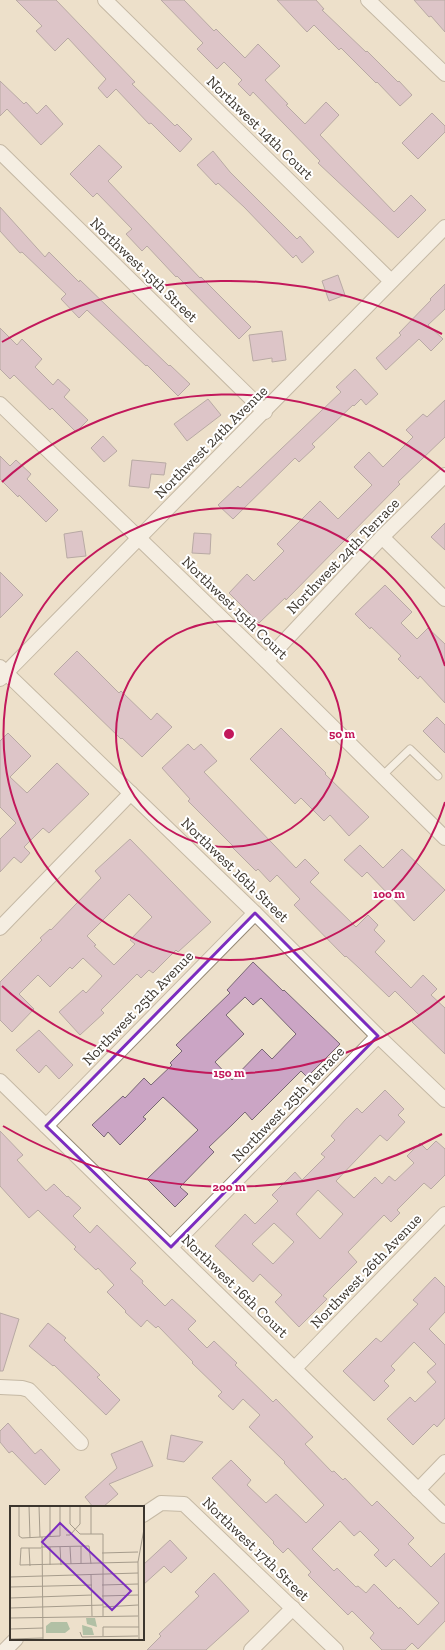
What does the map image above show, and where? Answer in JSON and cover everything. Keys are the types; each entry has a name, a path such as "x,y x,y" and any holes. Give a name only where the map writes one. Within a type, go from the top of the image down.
{"street":[{"name":"Northwest 14th Court","path":"105,0 391,281"},
{"path":"368,0 445,74"},
{"name":"Northwest 15th Street","path":"0,152 264,412"},
{"name":"Northwest 24th Avenue","path":"2,673 139,539 445,227"},
{"name":"Northwest 15th Court","path":"0,404 266,661 445,838"},
{"name":"Northwest 24th Terrace","path":"266,661 382,537 445,475"},
{"path":"382,537 445,598"},
{"name":"Northwest 16th Street","path":"2,673 131,793 445,1100"},
{"path":"0,928 131,793"},
{"name":"Northwest 25th Avenue","path":"46,1126 255,913"},
{"name":"Northwest 25th Terrace","path":"171,1248 378,1036"},
{"name":"Northwest 16th Court","path":"0,1081 445,1516"},
{"name":"Northwest 26th Avenue","path":"295,1368 445,1214"},
{"path":"0,1388 22,1388 29,1390 81,1443"},
{"path":"418,1490 445,1462"},
{"name":"Northwest 17th Street","path":"144,1513 161,1503 184,1504 336,1650"},
{"path":"250,1650 293,1608"},
{"path":"5,1650 15,1640"}],"lane":[{"path":"382,776 410,749 438,776"}],"highlighted area":[{"path":"255,913 378,1036 171,1247 46,1126"}],"building":[{"path":"16,0 56,0 135,82 132,84 175,126 177,124 192,139 180,152 151,123 149,124 116,89 107,98 98,88 106,79 68,38 55,51 36,31 42,26"},
{"path":"161,0 184,0 214,31 216,29 245,58 258,44 280,66 265,80 288,104 286,105 305,124 326,102 339,115 320,135 394,212 411,195 426,210 398,238 318,163 320,161 253,92 250,96 238,84 242,80 224,62 217,69 197,49 203,43"},
{"path":"277,0 316,0 324,9 322,10 398,82 399,81 412,95 400,106 341,48 339,50 314,25 307,32"},
{"path":"414,0 445,0 445,32 431,16 429,17"},
{"path":"0,81 24,104 26,102 37,114 46,105 63,124 41,145 7,109 0,116"},
{"path":"432,113 445,126 445,132 418,159 402,143"},
{"path":"99,145 122,167 108,181 200,278 201,277 251,327 239,339 147,246 142,251 126,234 132,229 97,193 93,197 70,174"},
{"path":"213,151 230,172 297,239 300,236 314,252 302,263 296,255 293,258 244,207 218,183 216,185 197,165"},
{"path":"0,207 45,257 49,252 79,282 80,280 169,366 170,365 190,384 178,396 147,365 146,366 87,310 79,318 61,299 66,294 22,252 20,253 0,231"},
{"path":"338,275 345,295 329,301 322,281"},
{"path":"445,284 445,309 428,325 443,339 431,351 419,339 386,370 376,358 401,335 399,333"},
{"path":"0,328 17,345 22,339 42,359 35,367 53,385 58,379 70,390 64,397 88,420 76,432 52,408 50,410 14,375 10,379 0,369"},
{"path":"282,331 286,360 272,362 272,358 253,361 249,335"},
{"path":"355,369 378,394 366,405 361,399 354,406 353,405 312,444 315,447 299,462 295,458 233,519 218,505 238,486 240,488 341,392 336,387"},
{"path":"208,399 221,415 187,441 174,424"},
{"path":"445,400 445,437 398,482 400,484 286,600 285,598 259,623 229,593 247,574 254,581 284,551 277,544 320,501 338,519 372,485 354,467 369,452 383,467 413,437 406,430 423,414 427,417"},
{"path":"103,436 117,451 104,462 91,448"},
{"path":"0,456 10,466 16,460 31,474 27,479 58,510 46,522 19,495 18,497 0,479"},
{"path":"132,460 166,463 164,475 151,474 149,488 129,486"},
{"path":"445,523 445,550 431,537"},
{"path":"82,531 86,556 67,558 64,534"},
{"path":"194,533 211,534 210,554 192,553"},
{"path":"0,572 23,595 0,618"},
{"path":"385,585 412,612 401,623 417,639 428,628 445,644 445,703 420,676 418,679 398,659 401,656 355,614"},
{"path":"77,651 119,693 121,691 151,720 157,713 172,727 142,757 122,738 121,739 54,674"},
{"path":"437,717 445,725 445,753 423,731"},
{"path":"281,728 369,817 349,836 330,815 324,821 301,798 295,804 250,759"},
{"path":"8,733 31,756 10,777 27,793 57,763 89,794 49,833 43,828 24,847 30,853 21,863 14,857 0,872 0,839 16,823 0,807 0,741"},
{"path":"188,744 194,750 201,744 217,761 204,772 296,868 305,859 319,873 310,882 356,927 368,915 378,925 374,930 385,941 375,952 411,988 423,975 437,989 431,995 445,1008 445,1054 412,1022 419,1015 395,991 389,997 346,956 345,957 294,905 300,899 277,875 270,882 258,869 256,871 188,801 190,799 162,768"},
{"path":"130,839 211,922 178,952 176,950 153,973 149,970 141,978 137,974 101,1010 104,1013 80,1035 59,1012 83,990 86,993 102,976 83,958 72,969 70,967 50,987 38,975 19,994 34,1009 12,1032 0,1020 0,982 42,940 40,938 50,929 51,930 101,878 95,871","holes":["129,894 152,917 130,940 135,944 114,965 94,946 96,945 87,936"]},
{"path":"360,845 383,868 402,849 445,890 414,921 367,872 362,877 344,860"},
{"path":"253,962 340,1044 307,1077 301,1071 252,1120 245,1112 209,1147 214,1152 180,1187 188,1194 175,1207 147,1179 198,1130 163,1097 143,1117 146,1119 120,1145 108,1132 104,1137 92,1125 123,1096 125,1098 144,1078 151,1085 172,1065 170,1063 182,1051 176,1045 230,993 227,990","holes":["245,997 253,1005 261,998 296,1034 272,1059 262,1049 232,1080 215,1062 244,1034 226,1015"]},
{"path":"39,1030 73,1065 59,1079 46,1065 39,1073 16,1050"},
{"path":"385,1090 404,1109 398,1115 405,1122 387,1141 380,1135 336,1181 354,1198 375,1177 382,1184 389,1176 395,1181 414,1163 407,1156 420,1143 427,1150 436,1141 445,1149 445,1175 431,1189 424,1183 397,1210 400,1213 391,1222 384,1215 348,1252 357,1262 323,1296 327,1299 299,1327 275,1302 282,1295 260,1274 253,1282 215,1246 245,1214 255,1224 278,1201 272,1195 295,1172 302,1180 325,1157 321,1154 335,1140 331,1136 345,1120 357,1108 362,1113","holes":["318,1190 343,1214 320,1239 296,1214","274,1223 294,1242 273,1264 252,1244"]},
{"path":"0,1131 23,1155 17,1160 46,1191 54,1184 81,1208 73,1216 90,1233 97,1225 136,1263 130,1269 165,1306 172,1299 196,1321 188,1329 207,1348 214,1341 237,1363 235,1365 273,1402 276,1399 313,1437 305,1444 332,1472 334,1471 343,1480 345,1478 372,1506 377,1501 414,1538 408,1544 431,1567 445,1553 445,1621 418,1649 412,1643 405,1650 382,1650 370,1638 374,1633 352,1611 348,1615 308,1575 311,1572 288,1548 283,1553 212,1478 231,1460 251,1480 247,1485 266,1503 276,1494 306,1523 324,1505 284,1463 285,1462 249,1427 260,1415 243,1399 233,1410 218,1396 222,1392 192,1363 193,1362 158,1326 156,1328 147,1320 141,1327 125,1312 126,1311 107,1292 114,1285 98,1268 96,1270 74,1249 76,1247 38,1210 29,1218 0,1186","holes":["340,1521 354,1536 360,1531 379,1550 374,1555 386,1567 394,1559 439,1603 418,1625 400,1607 399,1609 374,1584 366,1593 358,1586 356,1587 337,1568 334,1571 312,1549"]},
{"path":"435,1277 445,1287 445,1312 429,1329 445,1345 445,1418 437,1427 434,1424 413,1445 387,1419 410,1397 415,1402 436,1382 427,1372 436,1364 414,1342 391,1366 395,1370 384,1381 389,1386 374,1401 343,1371 376,1338 381,1342 418,1304 413,1300"},
{"path":"0,1313 19,1319 3,1371 0,1371"},
{"path":"48,1323 66,1338 64,1340 100,1375 97,1377 120,1400 106,1415 54,1365 53,1366 29,1346"},
{"path":"8,1423 35,1454 41,1449 60,1470 45,1485 12,1451 9,1453 0,1442 0,1431"},
{"path":"171,1435 203,1442 184,1462 167,1459"},
{"path":"142,1441 153,1466 109,1484 118,1494 104,1506 92,1506 85,1497 117,1468 111,1454"},
{"path":"170,1540 187,1558 171,1573 164,1566 144,1584 144,1564"},
{"path":"214,1573 249,1611 206,1650 147,1650 161,1636 159,1634 199,1596 195,1592"}]}
